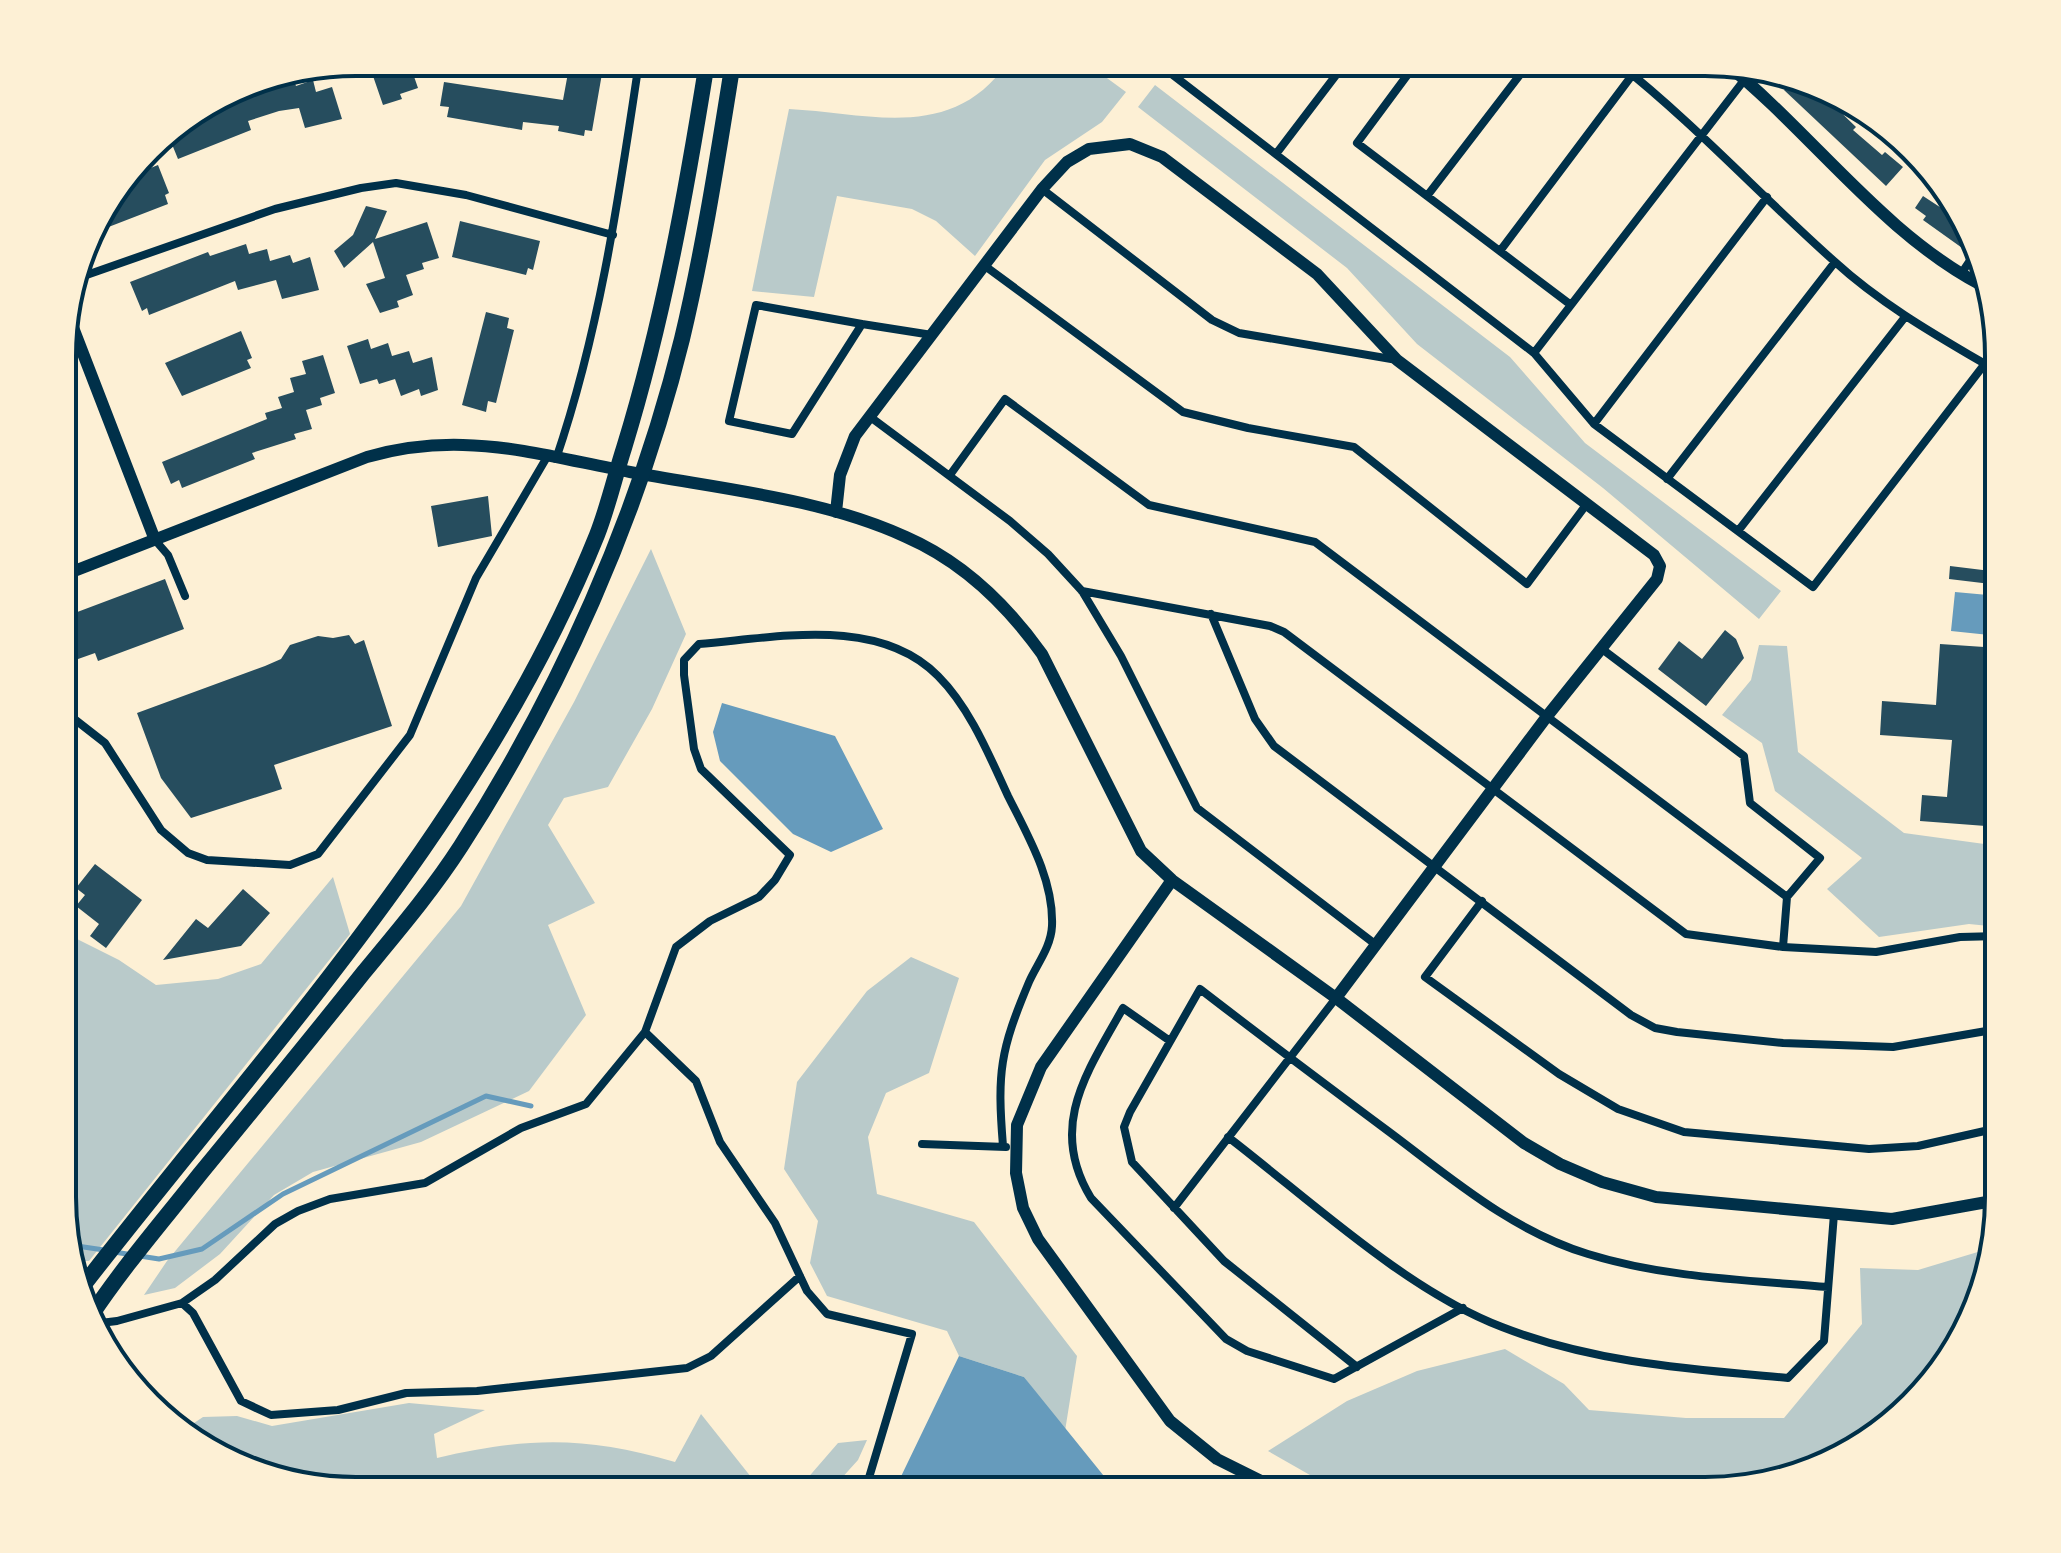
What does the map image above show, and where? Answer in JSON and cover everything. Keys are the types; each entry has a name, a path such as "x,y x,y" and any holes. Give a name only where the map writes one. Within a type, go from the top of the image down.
{"main road":[{"path":"89,1278 380,913 471,782 550,643 598,532 638,403 667,290 704,76"},
{"path":"98,1306 157,1228 406,921 460,847 537,715 621,531 659,416 681,342 706,229 731,76"}],"street":[{"path":"76,721 105,743 161,830 188,853 207,860 290,865 318,854 410,735 476,578 552,458 571,416 613,235 637,76"},
{"path":"1175,77 1534,353 1594,424 1813,587 1985,364 1905,317 1835,262 1636,77"},
{"path":"1276,154 1335,77"},
{"path":"1406,77 1357,143 1571,305"},
{"path":"1427,196 1518,77"},
{"path":"1500,251 1631,77"},
{"path":"1534,353 1745,79"},
{"path":"1746,80 1896,223 1974,281"},
{"path":"836,512 847,454 869,416 1042,189 1067,162 1089,149 1130,144 1148,150 1317,274 1397,360 1654,555 1660,566 1657,579 1548,715 1174,1208"},
{"path":"89,274 275,209 361,188 396,183 466,195 613,235"},
{"path":"1042,189 1212,320 1239,333 1397,360"},
{"path":"1594,424 1767,197"},
{"path":"1667,479 1835,262"},
{"path":"1961,274 1968,263"},
{"path":"985,266 1183,412 1248,428 1354,447 1527,584 1586,505"},
{"path":"862,324 792,434 729,421 756,305 932,335"},
{"path":"1738,531 1905,317"},
{"path":"77,339 155,540 168,555 185,596"},
{"path":"950,475 1005,399 1149,505 1315,542 1787,897"},
{"path":"869,416 950,475 1048,554 1082,591 1121,656 1197,808 1375,944"},
{"path":"76,570 367,457 401,448 501,447 836,512 908,537 966,570 1031,638 1042,654 1126,827 1141,851 1172,880 1336,998 1524,1143 1602,1182 1656,1197 1892,1219 1984,1203"},
{"path":"1082,591 1211,614 1270,626 1284,632 1686,934 1783,947 1876,952 1960,937 1984,936"},
{"path":"1211,614 1262,734 1433,867 1631,1015 1655,1028 1783,1043 1893,1047 1984,1031"},
{"path":"106,1322 182,1303 215,1280 275,1224 298,1211 330,1199 425,1183 521,1128 586,1104 645,1032 676,947 701,926 759,897 775,880 790,855 701,769 694,749 684,660 699,644 799,637 868,639 908,655 937,674 959,702 1032,846 1048,885 1052,929 1048,947 1003,1048 998,1084 1023,1208 1038,1239 1170,1421 1217,1459 1252,1477"},
{"path":"1602,649 1744,756 1750,803 1820,858 1787,897 1783,947"},
{"path":"1009,1147 1041,1067 1172,880"},
{"path":"1482,901 1425,977 1559,1074 1618,1109 1684,1132 1869,1149 1918,1146 1984,1131"},
{"path":"1357,1367 1224,1261 1132,1162 1124,1127 1200,989 1489,1207 1550,1239 1587,1254 1631,1265 1719,1278 1828,1287"},
{"path":"1170,1041 1123,1008 1081,1084 1073,1110 1072,1145 1083,1186 1091,1198 1226,1339 1247,1351 1334,1379 1463,1308"},
{"path":"645,1032 696,1081 720,1142 775,1223 807,1291 827,1314 912,1334 869,1476"},
{"path":"1228,1137 1391,1262 1463,1308 1501,1327 1609,1359 1788,1378 1824,1341 1834,1214"},
{"path":"922,1144 1009,1147"},
{"path":"182,1303 193,1313 241,1401 271,1415 299,1416 406,1393 477,1391 655,1375 687,1368 711,1356 800,1276"}],"shaded area":[{"path":"995,76 1105,77 1126,92 1102,122 1045,160 975,256 936,221 912,209 837,196 814,297 752,291 789,109 879,117 935,114 961,104 986,87"},
{"path":"1155,85 1510,357 1585,443 1781,591 1759,619 1603,488 1417,344 1347,268 1138,107"},
{"path":"651,549 686,634 652,709 608,787 564,798 548,825 595,903 548,925 586,1015 529,1091 421,1142 313,1172 274,1195 220,1254 175,1288 144,1295 167,1261 461,906 574,702"},
{"path":"1759,645 1787,646 1798,752 1904,833 1984,844 1984,926 1969,924 1879,937 1827,889 1862,858 1775,791 1762,743 1722,715 1751,680"},
{"path":"333,877 350,934 89,1261 84,1261 77,1215 77,939 119,960 156,985 218,979 261,964"},
{"path":"911,957 959,978 929,1073 886,1093 868,1137 877,1194 974,1222 1077,1356 1065,1431 1024,1377 959,1356 947,1331 827,1296 810,1263 818,1221 784,1169 797,1082 867,991"},
{"path":"1979,1252 1956,1321 1915,1382 1860,1430 1829,1448 1795,1462 1741,1475 1705,1477 1313,1477 1268,1451 1347,1401 1417,1371 1505,1349 1564,1384 1589,1410 1686,1418 1784,1418 1862,1324 1860,1268 1918,1270"},
{"path":"409,1403 485,1410 434,1434 437,1458 500,1446 556,1442 613,1447 675,1462 701,1414 750,1476 338,1476 302,1472 249,1456 193,1424 203,1417 237,1416 272,1426"},
{"path":"867,1440 858,1460 843,1476 809,1476 838,1443"}],"water":[{"path":"1955,592 1985,595 1985,635 1951,631"},
{"path":"722,703 835,736 883,829 831,852 793,834 720,761 713,732"},
{"path":"959,1356 1024,1377 1104,1477 901,1476"}],"building":[{"path":"373,76 414,76 418,88 400,94 402,99 383,105"},
{"path":"567,76 602,76 592,131 585,130 584,136 558,131 559,126 523,122 522,130 447,117 449,107 440,106 444,82 563,100"},
{"path":"313,80 316,92 332,87 342,119 305,128 299,108 279,111 248,121 251,130 178,159 172,145 232,105 266,91"},
{"path":"1784,90 1812,97 1840,111 1856,127 1853,130 1882,155 1885,152 1903,167 1886,186"},
{"path":"158,165 169,193 165,195 168,204 108,227 123,201 148,169"},
{"path":"1923,196 1943,209 1964,249 1923,220 1926,216 1915,208"},
{"path":"366,206 387,211 375,239 427,222 439,258 422,263 424,269 406,275 413,295 397,301 399,307 380,313 366,284 385,278 373,242 344,268 334,251 353,235"},
{"path":"460,221 540,241 533,270 528,268 526,275 452,257"},
{"path":"246,244 249,254 267,249 270,261 290,255 293,263 310,257 319,290 282,299 276,280 238,290 235,281 149,315 147,308 142,311 130,282 208,252 210,256"},
{"path":"486,312 509,318 507,328 514,330 496,403 488,401 486,412 462,405"},
{"path":"241,331 252,358 247,360 251,368 182,396 165,363"},
{"path":"368,339 371,349 388,343 392,356 409,351 413,363 432,357 438,390 421,396 419,389 401,396 395,379 379,384 377,379 360,384 347,346"},
{"path":"323,355 335,393 320,398 322,405 306,410 312,429 294,434 296,439 252,453 255,459 182,488 179,480 171,484 162,462 267,419 265,413 282,408 278,397 294,392 290,378 306,374 302,361"},
{"path":"488,496 492,536 438,547 431,506"},
{"path":"1950,566 1985,570 1985,583 1949,579"},
{"path":"165,579 184,629 98,661 95,653 76,660 76,612"},
{"path":"1725,630 1736,639 1744,658 1706,706 1658,669 1679,641 1702,659"},
{"path":"349,635 355,644 364,640 392,726 274,765 282,789 191,818 161,778 137,713 281,659 290,645 318,636 333,638"},
{"path":"1940,644 1985,647 1984,826 1920,821 1922,795 1947,797 1952,740 1880,735 1882,701 1936,705"},
{"path":"95,864 142,900 106,948 90,936 99,924 77,907 85,895 77,887"},
{"path":"243,889 270,913 241,946 163,960 196,919 208,928"}],"waterway":[{"path":"114,1252 159,1259 202,1249 283,1194 486,1096 531,1106"},
{"path":"81,1247 104,1250"}]}
